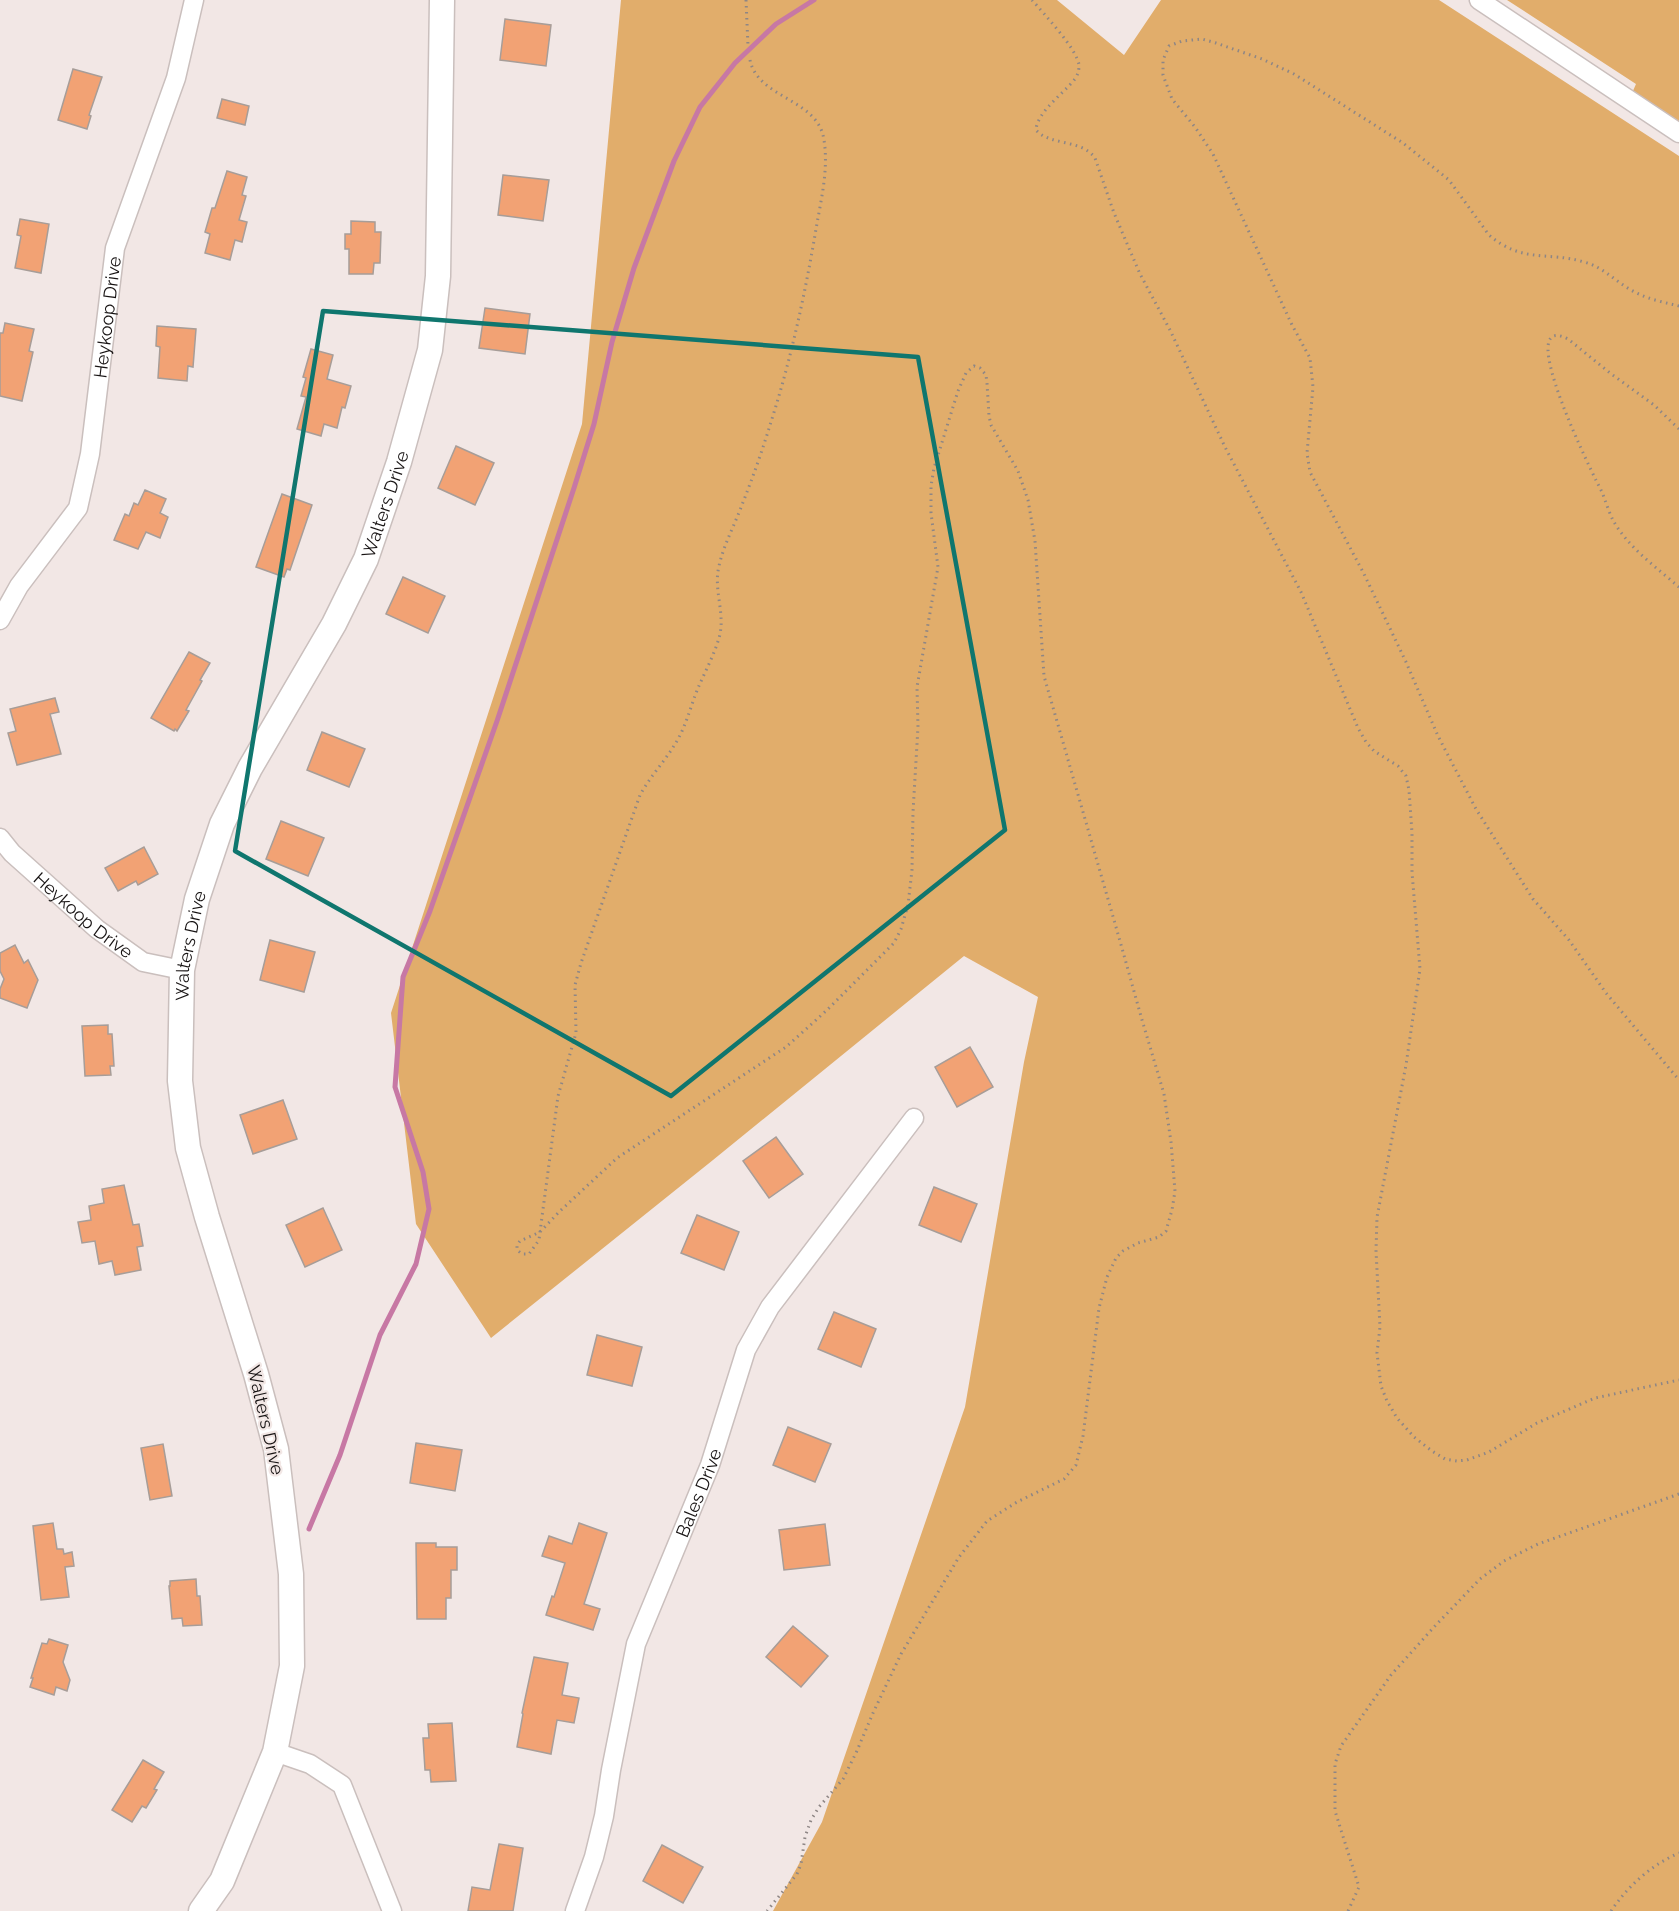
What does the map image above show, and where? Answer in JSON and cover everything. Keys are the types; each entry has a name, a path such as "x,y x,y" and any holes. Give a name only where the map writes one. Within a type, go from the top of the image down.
{"street":[{"name":"Heykoop Drive","path":"0,620 19,586 78,508 90,454 115,248 176,78 194,0"},
{"name":"Walters Drive","path":"201,1911 222,1881 275,1752 292,1666 291,1575 273,1438 188,1148 180,1082 182,970 197,899 222,824 250,768 334,624 366,559 399,462 430,350 438,276 442,0"},
{"path":"1479,0 1679,133"},
{"name":"Heykoop Drive","path":"0,838 6,857 97,929 143,962 182,970"},
{"name":"Bales Drive","path":"575,1911 594,1857 604,1816 636,1644 710,1465 746,1350 770,1307 914,1118"},
{"path":"275,1752 310,1764 342,1785 392,1911"}],"path":[{"path":"746,0 748,46"},
{"path":"1032,0 1072,48 1079,65 1075,79 1038,120 1036,130 1045,136 1084,149 1095,158 1114,213 1140,274 1170,330 1225,447 1301,592 1358,728 1374,751 1398,766 1406,776 1420,969 1406,1065 1377,1217 1376,1251 1380,1327 1377,1353 1381,1386 1387,1401 1397,1418 1414,1437 1445,1459 1457,1461 1489,1452 1537,1423 1595,1398 1679,1380"},
{"path":"1679,306 1656,301 1633,291 1610,274 1587,262 1523,254 1502,245 1489,235 1449,180 1419,155 1394,137 1278,66 1247,53 1202,39 1182,41 1169,46 1163,60 1163,75 1172,99 1213,154 1292,325 1310,358 1313,387 1307,453 1310,472 1406,662 1438,736 1476,809 1533,899 1569,940 1606,993 1679,1080"},
{"path":"750,60 755,75 800,105 813,118 823,134 824,179 804,294 786,371 770,425 718,569 717,590 721,612 719,638 678,740 640,795 581,963 575,985 576,1033 558,1096 540,1232 539,1240 529,1254 519,1253 517,1248 520,1241 540,1232 617,1158 786,1047 826,1011 894,943 908,905 912,870 918,727 917,687 938,567 931,513 931,486 934,468 958,391 974,366 980,368 986,375 991,425 1018,471 1028,500 1035,541 1044,676 1164,1094 1175,1191 1173,1210 1166,1231 1159,1236 1131,1245 1123,1251 1116,1258 1107,1277 1099,1308 1081,1447 1076,1465 1064,1479 1017,1502 987,1521 959,1557 901,1654 843,1779 811,1820 797,1874 767,1911"},
{"path":"1679,429 1654,405 1568,339 1561,335 1552,338 1549,343 1548,358 1556,387 1614,522 1633,545 1679,586"},
{"path":"1348,1911 1359,1887 1335,1811 1335,1764 1341,1746 1391,1675 1480,1579 1504,1562 1538,1544 1679,1494"},
{"path":"1611,1911 1631,1885 1659,1864 1679,1853"}],"highlighted area":[{"path":"323,311 918,357 1005,830 671,1096 235,851"}],"shaded area":[{"path":"621,0 1057,0 1124,55 1161,0 1439,0 1679,156 1679,1911 773,1911 822,1822 965,1407 1024,1062 1038,997 964,956 491,1338 416,1224 391,1013 582,424"},
{"path":"1507,0 1679,0 1679,133 1629,100 1636,84"}],"building":[{"path":"505,19 551,25 546,66 500,60"},
{"path":"73,69 102,77 89,115 91,116 87,129 58,120"},
{"path":"222,99 249,106 245,125 217,118"},
{"path":"227,171 247,177 242,195 246,196 239,220 247,222 242,242 235,240 230,260 205,253 210,234 205,232"},
{"path":"503,175 549,180 543,221 498,215"},
{"path":"20,219 49,224 41,273 15,268 21,236 17,235"},
{"path":"351,221 375,222 375,232 381,232 380,263 374,263 373,274 349,274 349,249 345,249 345,234 351,234"},
{"path":"485,308 530,314 525,354 479,348"},
{"path":"5,323 34,329 29,351 33,352 22,401 0,396 0,333 3,333"},
{"path":"157,326 196,329 193,367 188,366 187,381 158,378 160,347 156,346"},
{"path":"311,349 333,355 327,379 351,386 345,408 342,407 337,428 324,424 321,436 297,429 306,397 301,396 306,378 303,377"},
{"path":"456,446 494,463 475,505 438,488"},
{"path":"145,490 166,499 160,513 168,517 160,538 146,532 138,549 114,540 125,514 129,516 134,503 138,505"},
{"path":"282,494 312,505 290,570 287,569 284,577 256,567"},
{"path":"403,577 445,596 428,633 386,614"},
{"path":"189,652 210,663 186,710 189,711 177,731 175,729 174,731 151,718"},
{"path":"55,698 59,712 50,714 61,754 17,765 8,733 16,731 10,709"},
{"path":"322,732 365,749 349,787 307,770"},
{"path":"281,821 324,838 308,876 266,859"},
{"path":"144,847 158,874 138,885 136,881 118,891 105,868"},
{"path":"270,940 315,952 304,992 260,980"},
{"path":"15,945 24,963 28,960 38,980 27,1008 0,998 0,989 4,979 0,971 0,953"},
{"path":"108,1025 108,1034 112,1034 114,1066 110,1066 111,1075 85,1076 82,1026"},
{"path":"970,1047 993,1087 957,1107 935,1067"},
{"path":"283,1100 297,1139 253,1154 240,1115"},
{"path":"776,1137 803,1174 769,1198 743,1161"},
{"path":"124,1185 133,1225 139,1224 143,1246 137,1247 141,1270 115,1275 112,1261 99,1264 95,1241 82,1243 78,1222 91,1220 89,1206 104,1203 102,1189"},
{"path":"934,1187 977,1204 961,1242 919,1225"},
{"path":"323,1208 342,1250 305,1267 286,1225"},
{"path":"697,1215 739,1232 724,1270 681,1253"},
{"path":"834,1312 876,1329 861,1367 818,1349"},
{"path":"597,1335 642,1347 632,1386 587,1375"},
{"path":"788,1427 831,1444 815,1482 773,1465"},
{"path":"416,1443 462,1450 455,1491 410,1483"},
{"path":"163,1444 172,1496 150,1500 141,1448"},
{"path":"53,1523 57,1549 63,1549 64,1554 72,1552 74,1566 65,1567 69,1597 41,1600 33,1526"},
{"path":"579,1523 607,1533 584,1604 600,1609 593,1630 546,1615 565,1563 542,1556 549,1536 572,1544"},
{"path":"825,1524 830,1565 784,1570 779,1530"},
{"path":"416,1543 436,1543 436,1547 457,1547 457,1570 451,1570 451,1598 446,1598 446,1619 417,1619"},
{"path":"196,1579 202,1625 183,1626 182,1618 172,1619 170,1581"},
{"path":"793,1626 828,1656 801,1687 766,1657"},
{"path":"49,1639 68,1645 63,1662 70,1680 67,1691 56,1687 54,1695 30,1687 42,1643 47,1644"},
{"path":"534,1657 568,1663 562,1695 579,1698 574,1723 557,1720 551,1754 517,1747"},
{"path":"452,1723 456,1781 431,1782 430,1770 425,1770 423,1738 429,1738 428,1724"},
{"path":"143,1760 164,1772 146,1808 142,1806 132,1822 112,1810"},
{"path":"499,1844 523,1848 513,1911 468,1911 472,1887 490,1890"},
{"path":"662,1845 703,1867 683,1903 643,1881"}],"waterway":[{"path":"309,1529 340,1455 380,1335 416,1264 429,1209 423,1172 395,1087 403,977 430,911 497,721 574,488 594,424 612,342 634,268 674,161 700,107 735,63 776,24 814,0"}]}
